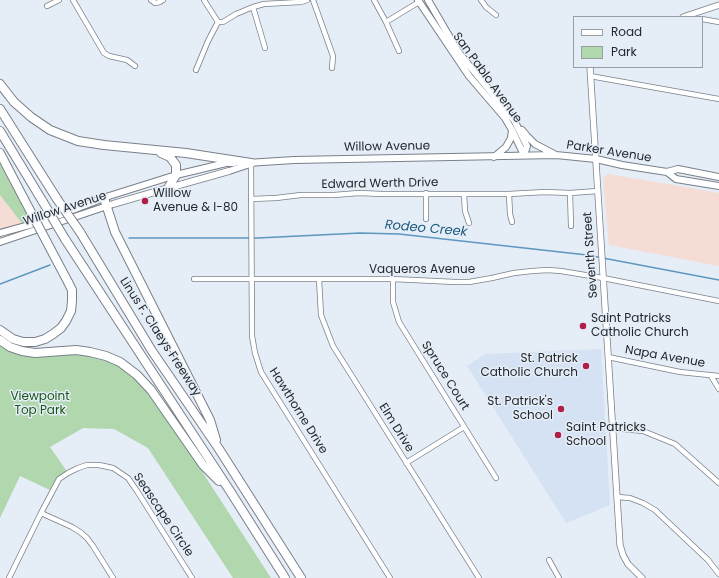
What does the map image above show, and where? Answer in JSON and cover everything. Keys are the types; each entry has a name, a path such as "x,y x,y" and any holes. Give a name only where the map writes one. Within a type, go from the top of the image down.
{"highway":[{"path":"0,84 14,102 31,117 50,130 78,141 186,153 251,163"},
{"name":"Linus F. Claeys Freeway","path":"0,109 80,232 152,351 219,448 300,578"},
{"path":"0,132 66,239 285,578"},
{"path":"155,150 170,157 176,165 176,175 168,188"},
{"path":"0,153 72,290 72,302 66,321 54,334 35,342 23,342 13,339 0,330"},
{"path":"105,203 116,232 210,420 219,448"},
{"path":"0,340 10,347 22,352 35,354 76,350 106,356 120,362 137,375 151,390 203,465 230,492"}],"main road":[{"name":"San Pablo Avenue","path":"428,0 459,53 514,120 527,146 524,155"},
{"name":"San Pablo Avenue","path":"418,1 469,76 505,118 524,155"},
{"path":"514,120 527,136 536,144 556,155"},
{"path":"494,156 506,147 511,138 512,130"},
{"name":"Parker Avenue","path":"524,155 556,155 596,159 667,172 678,169 719,176"},
{"name":"Willow Avenue","path":"0,242 176,175 226,163 524,155"},
{"name":"Willow Avenue","path":"0,233 105,203 229,172 251,163"},
{"name":"Parker Avenue","path":"667,172 676,179 719,186"}],"street":[{"path":"47,6 59,0"},
{"path":"73,0 104,53 109,56 127,60 135,66"},
{"path":"151,0 155,3 164,0"},
{"path":"204,0 218,22"},
{"path":"218,22 223,22 236,14 264,4 301,2 307,0"},
{"path":"312,0 333,56 332,68"},
{"path":"374,0 399,51"},
{"path":"481,0 486,7 496,15"},
{"path":"386,22 418,1"},
{"path":"685,16 719,5"},
{"path":"253,8 265,48"},
{"path":"703,19 719,22"},
{"path":"196,70 218,22"},
{"name":"Seventh Street","path":"590,68 620,545 628,564 642,578"},
{"path":"590,76 719,100"},
{"name":"Hawthorne Drive","path":"251,163 252,336 255,353 262,372 390,578"},
{"name":"Edward Werth Drive","path":"251,199 301,195 359,193 509,194 598,191"},
{"path":"570,192 571,226"},
{"path":"426,193 426,218"},
{"path":"464,194 465,211 469,223"},
{"path":"509,194 512,222"},
{"name":"Vaqueros Avenue","path":"194,279 394,279 469,282 532,270 548,270 603,278 719,301"},
{"name":"Elm Drive","path":"319,279 321,315 333,346 479,578"},
{"name":"Spruce Court","path":"394,279 393,302 399,322 496,478"},
{"name":"Napa Avenue","path":"608,357 680,372 719,376"},
{"path":"711,376 719,389"},
{"path":"406,463 464,427"},
{"path":"613,428 643,431 675,444 719,483"},
{"name":"Seascape Circle","path":"9,578 58,479 78,468 99,464 113,468 128,478 138,490 192,578"},
{"path":"617,497 630,498 644,503 655,510 708,560 719,574"},
{"path":"41,513 72,527 87,538 113,578"},
{"path":"549,560 559,578"}],"shaded area":[{"path":"608,174 719,193 719,266 609,245 603,177"},
{"path":"0,195 24,226 0,233"},
{"name":"Saint Patricks School","path":"601,349 610,505 566,523 467,366 485,354"}],"green space":[{"path":"0,153 37,222 24,226 0,195"},
{"name":"Viewpoint Top Park","path":"0,340 21,351 90,352 126,367 126,373 133,377 144,388 192,456 271,578 233,578 148,448 114,429 83,428 50,447 68,473 59,479 52,491 20,476 0,518"}],"waterway":[{"name":"Rodeo Creek","path":"129,238 258,238 360,233 399,234 587,255 719,280"},
{"name":"Rodeo Creek","path":"0,284 50,265"}],"place":[{"name":"Willow Avenue & I-80","path":"145,201"},
{"name":"Saint Patricks Catholic Church","path":"583,326"},
{"name":"St. Patrick Catholic Church","path":"586,366"},
{"name":"St. Patrick's School","path":"561,409"},
{"name":"Saint Patricks School","path":"558,435"}]}
